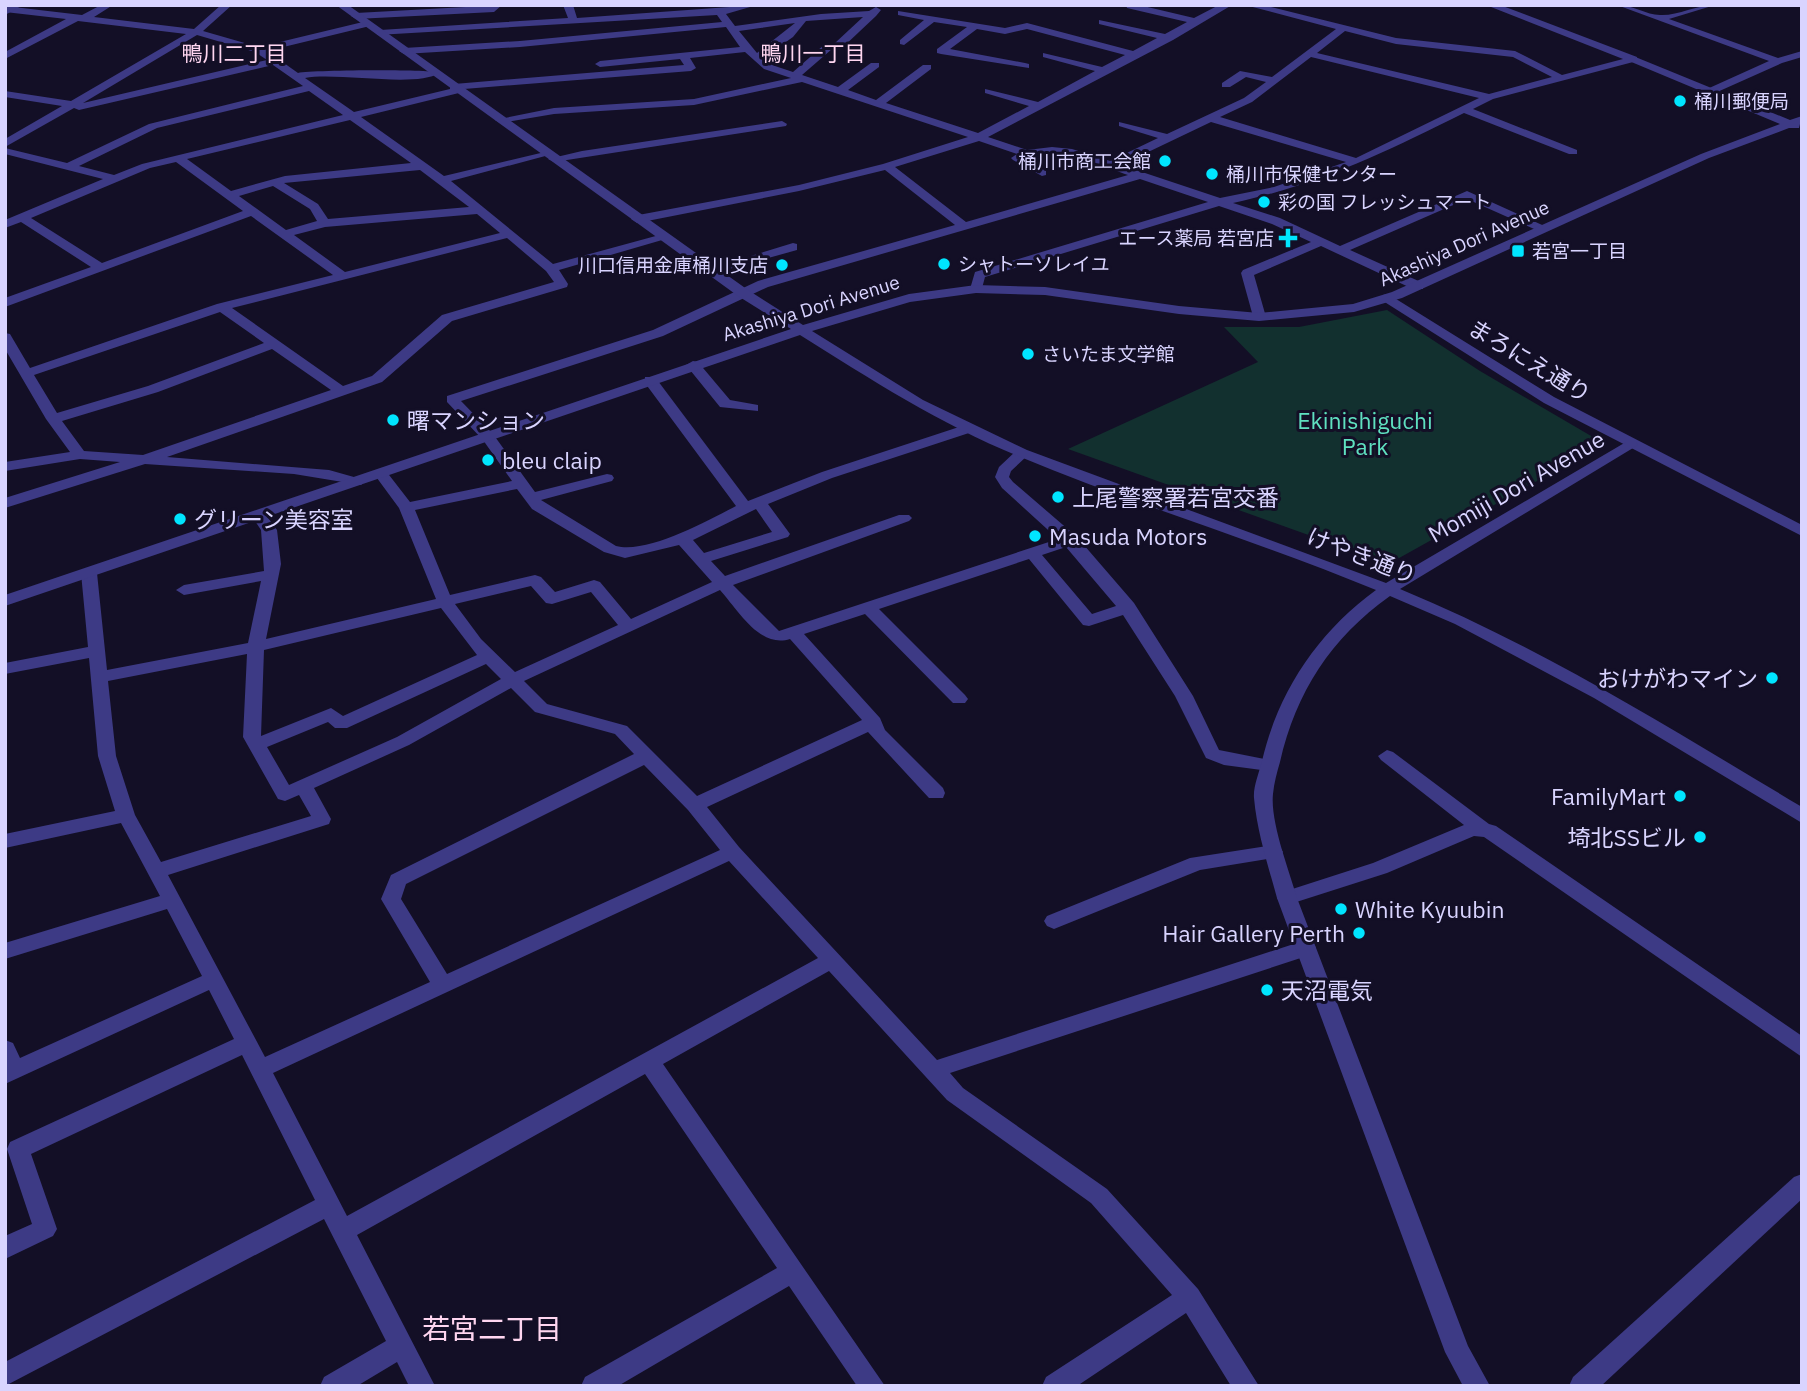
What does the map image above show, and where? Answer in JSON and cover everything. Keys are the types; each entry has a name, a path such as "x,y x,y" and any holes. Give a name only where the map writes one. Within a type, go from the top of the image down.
{"street":[{"path":"5,56 108,5"},
{"path":"5,144 196,32 227,5"},
{"name":"けやき通り","path":"341,5 743,293 887,385 967,429 1022,453 1389,589 1516,648 1600,694 1802,816"},
{"path":"356,16 494,9 497,5"},
{"path":"568,5 575,22"},
{"path":"621,5 626,19"},
{"path":"380,33 720,12 733,6 752,5"},
{"path":"637,219 799,188 887,166 977,138 1152,48 1227,5"},
{"path":"1250,5 1341,30 1396,41 1515,54 1558,76"},
{"path":"1492,5 1798,124"},
{"path":"1622,5 1778,61"},
{"path":"1661,18 1710,5"},
{"path":"1130,6 1197,22"},
{"path":"5,503 146,459 377,379 446,318 562,284 551,268 442,180 259,50 196,32 10,9"},
{"path":"404,51 801,22 836,12 876,10"},
{"path":"500,120 554,111 694,102 800,76 829,46 838,46 876,10"},
{"path":"720,12 747,48 768,67 1026,153 1062,151 1111,165 1276,221 1418,286"},
{"path":"901,13 1012,31 1027,26 1136,55"},
{"path":"904,42 932,18"},
{"path":"757,58 789,35 801,22"},
{"path":"1101,22 1169,38"},
{"path":"259,50 367,24"},
{"path":"975,26 941,51 1025,66"},
{"path":"1111,165 1248,100 1341,30"},
{"path":"1089,31 1152,48"},
{"path":"600,64 684,57 747,48"},
{"path":"1310,54 1489,97"},
{"path":"1711,91 1778,61 1802,54"},
{"path":"1047,55 1105,71"},
{"path":"5,224 146,166 353,118 456,88 691,68 684,57"},
{"path":"976,289 979,275 1219,202 1278,190 1357,162 1489,97 1558,76 1633,59"},
{"path":"62,111 276,61"},
{"path":"841,90 875,65"},
{"path":"877,104 927,67"},
{"path":"296,76 326,69 371,74 434,73"},
{"path":"1226,85 1244,74 1275,80"},
{"path":"71,166 153,126 311,88"},
{"path":"989,91 1038,105"},
{"path":"5,94 72,104"},
{"path":"1463,109 1573,152"},
{"path":"1210,118 1357,162"},
{"path":"442,180 550,156 645,143 708,138 782,124"},
{"path":"1123,124 1168,138"},
{"name":"Akashiya Dori Avenue","path":"5,601 693,365 806,331 885,303 976,289 1045,291 1212,314 1259,317 1320,313 1388,298 1705,156 1798,124"},
{"path":"5,151 115,179"},
{"path":"1026,153 1017,158 1041,173"},
{"path":"179,159 345,278"},
{"path":"230,195 274,182 421,166"},
{"path":"887,166 965,227"},
{"path":"967,429 827,475 752,506 684,539 625,553 610,549 537,506 488,437 452,399 658,333 763,284 1140,176"},
{"path":"274,182 314,207 324,223"},
{"path":"1341,250 1467,195 1545,229"},
{"path":"5,303 253,211"},
{"path":"285,234 324,223 480,211"},
{"path":"22,217 100,267"},
{"path":"27,373 222,307 345,278 510,234"},
{"path":"551,268 663,237"},
{"path":"1259,317 1247,273 1323,241"},
{"path":"711,270 793,247"},
{"name":"まろにえ通り","path":"1388,298 1549,400 1631,445 1802,531"},
{"path":"222,307 341,391"},
{"path":"6,340 54,419 80,455"},
{"path":"54,419 153,388 275,343"},
{"path":"693,365 725,404 752,408"},
{"path":"650,380 752,506 782,534 699,559"},
{"name":"Momiji Dori Avenue","path":"1477,1386 1458,1352 1287,898 1273,852 1264,795 1279,726 1298,686 1314,662 1358,611 1389,589 1631,445"},
{"path":"1022,453 1003,470 1002,477 1071,540 1128,607 1185,699 1212,754 1224,759 1269,765"},
{"path":"5,467 80,455 294,470 329,474 356,482"},
{"path":"381,474 406,507 445,601 489,656 541,708 621,730 695,805 732,852 955,1094 1099,1196 1189,1297 1246,1386"},
{"path":"531,498 607,478"},
{"path":"406,507 521,484"},
{"path":"259,515 269,530 272,573 256,647 252,737 285,794 403,741 513,679 722,583 904,518"},
{"path":"684,539 699,559 769,633 778,637 1071,540"},
{"path":"1031,552 1089,621 1128,607"},
{"path":"89,573 107,756 126,815 214,979 422,1386"},
{"path":"184,590 272,573"},
{"path":"99,677 256,647 535,580 552,599 594,585 628,626"},
{"path":"867,606 959,699"},
{"path":"793,632 874,722 877,732 936,793"},
{"path":"5,669 97,652"},
{"path":"256,746 331,714 341,724 489,656"},
{"path":"695,805 874,722"},
{"path":"443,985 391,899 398,880 646,755"},
{"path":"1387,756 1482,829"},
{"path":"157,871 322,819 304,787"},
{"path":"5,841 126,815"},
{"path":"1287,898 1380,868 1472,829 1489,831 1802,1048"},
{"path":"260,1069 732,852"},
{"path":"1054,921 1197,863 1273,852"},
{"path":"5,951 172,900"},
{"path":"933,1070 1306,948"},
{"path":"344,1230 832,960"},
{"path":"5,1049 10,1072 214,979"},
{"path":"5,1248 45,1229 18,1149 247,1043"},
{"path":"649,1062 872,1386"},
{"path":"1582,1386 1802,1184"},
{"path":"5,1376 330,1204"},
{"path":"594,1386 793,1271"},
{"path":"1055,1386 1189,1297"},
{"path":"333,1386 401,1346"}],"green space":[{"name":"Ekinishiguchi Park","path":"1387,310 1480,371 1598,440 1598,447 1392,562 1384,562 1068,449 1258,362 1224,327 1299,327"}],"place":[{"name":"桶川郵便局","path":"1680,101"},
{"name":"桶川市商工会館","path":"1165,161"},
{"name":"桶川市保健センター","path":"1212,174"},
{"name":"彩の国 フレッシュマート","path":"1264,202"},
{"name":"エース薬局 若宮店","path":"1288,238"},
{"name":"若宮一丁目","path":"1518,251"},
{"name":"シャトーソレイユ","path":"944,264"},
{"name":"川口信用金庫桶川支店","path":"782,265"},
{"name":"さいたま文学館","path":"1028,354"},
{"name":"曙マンション","path":"393,420"},
{"name":"bleu claip","path":"488,460"},
{"name":"上尾警察署若宮交番","path":"1058,497"},
{"name":"グリーン美容室","path":"180,519"},
{"name":"Masuda Motors","path":"1035,536"},
{"name":"おけがわマイン","path":"1772,678"},
{"name":"FamilyMart","path":"1680,796"},
{"name":"埼北SSビル","path":"1700,837"},
{"name":"White Kyuubin","path":"1341,909"},
{"name":"Hair Gallery Perth","path":"1359,933"},
{"name":"天沼電気","path":"1267,990"}],"district":[{"name":"鴨川二丁目","path":"234,53"},
{"name":"鴨川一丁目","path":"813,53"},
{"name":"若宮二丁目","path":"492,1328"}]}
